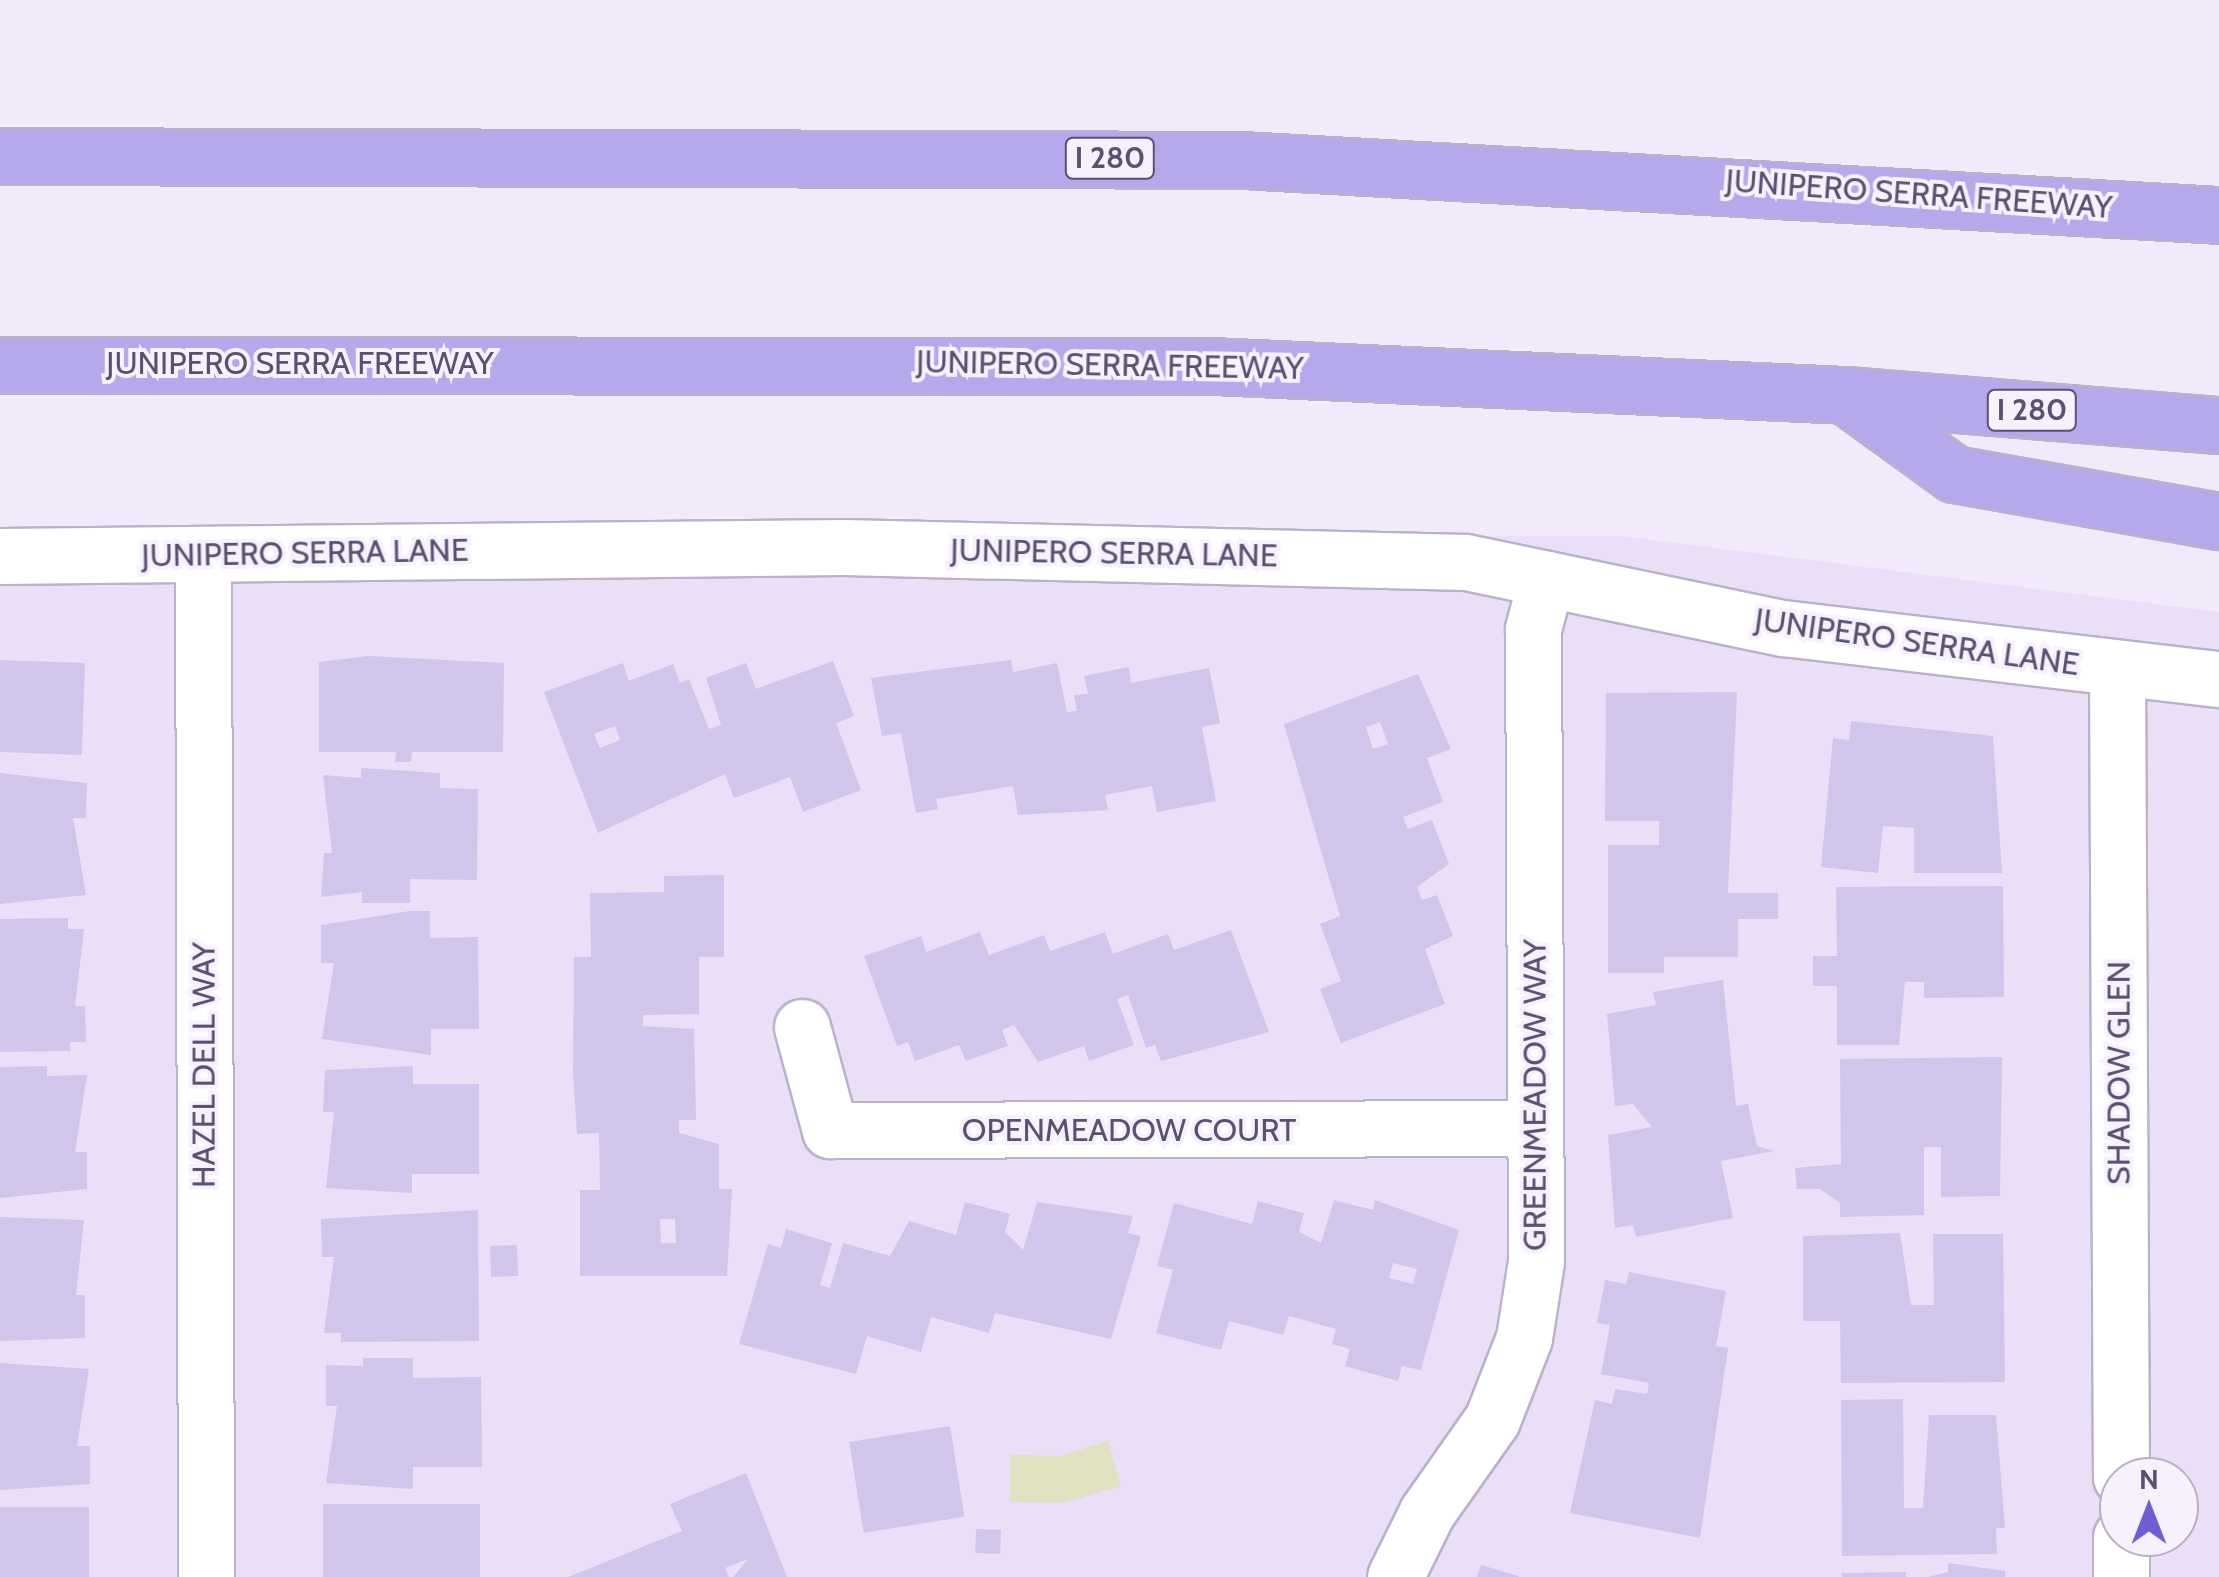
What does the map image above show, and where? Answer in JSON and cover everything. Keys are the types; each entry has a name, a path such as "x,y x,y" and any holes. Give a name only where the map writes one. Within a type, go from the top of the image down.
{"highway":[{"name":"JUNIPERO SERRA FREEWAY","path":"0,156 1242,160 1992,196 2219,216"},
{"name":"JUNIPERO SERRA FREEWAY","path":"0,365 908,360 1844,395 2219,425"},
{"path":"1844,395 1954,474 2219,521"}],"street":[{"name":"JUNIPERO SERRA LANE","path":"0,556 843,546 1466,562 1782,628 2219,680"},
{"name":"HAZEL DELL WAY","path":"202,554 206,1577"},
{"name":"GREENMEADOW WAY","path":"1394,1577 1427,1512 1492,1420 1524,1338 1536,1261 1533,630 1546,579"},
{"name":"SHADOW GLEN","path":"2117,669 2121,1457"},
{"name":"OPENMEADOW COURT","path":"802,1027 830,1130 1534,1128"}],"shaded area":[{"path":"1621,536 2219,612 2219,1577 0,1577 0,541"},
{"path":"1108,1441 1121,1486 1064,1503 1010,1502 1010,1455 1060,1456"}],"building":[{"path":"368,656 504,663 503,752 412,752 411,762 395,762 396,752 319,752 319,662"},
{"path":"0,660 85,663 82,755 0,752"},
{"path":"1011,660 1013,672 1057,663 1067,712 1077,711 1074,695 1088,694 1084,676 1129,667 1131,683 1209,668 1220,723 1202,727 1216,801 1157,812 1152,786 1105,795 1108,810 1018,815 1013,786 936,799 938,809 916,813 901,733 882,736 871,678"},
{"path":"833,661 854,716 836,723 861,790 803,812 790,777 734,798 725,774 598,833 544,692 623,663 629,681 673,664 680,683 689,679 709,729 721,725 706,678 746,663 756,689","holes":["615,726 620,740 600,748 594,734"]},
{"path":"1418,674 1451,749 1427,758 1443,802 1403,817 1408,829 1432,820 1449,864 1417,887 1422,900 1437,895 1453,936 1425,949 1445,1004 1341,1043 1320,989 1341,981 1320,924 1340,916 1284,724","holes":["1380,722 1388,744 1373,749 1366,727"]},
{"path":"1737,692 1728,893 1778,893 1778,919 1738,919 1738,957 1664,957 1664,973 1608,973 1608,845 1659,845 1659,821 1605,821 1606,693"},
{"path":"1851,721 1993,736 2002,873 1914,873 1914,828 1883,826 1878,873 1821,867 1833,738 1849,740"},
{"path":"361,768 440,773 440,788 478,789 477,880 410,879 410,903 362,903 362,892 321,897 324,853 332,853 323,775 361,778"},
{"path":"0,773 87,783 86,818 73,818 86,895 0,904"},
{"path":"724,875 724,957 699,957 699,1014 643,1015 643,1026 694,1029 696,1120 679,1120 679,1133 719,1144 719,1189 732,1189 727,1276 580,1276 580,1190 600,1190 599,1133 577,1134 574,957 591,957 590,893 664,892 664,876","holes":["660,1219 675,1219 676,1243 661,1243"]},
{"path":"2003,886 2004,997 1924,998 1924,982 1905,982 1899,1045 1837,1045 1837,986 1813,986 1813,956 1837,956 1836,887"},
{"path":"430,911 430,938 478,937 479,1029 431,1029 431,1055 322,1039 334,963 321,963 321,925"},
{"path":"68,918 68,929 84,929 75,1006 85,1006 86,1042 70,1042 70,1051 0,1052 0,919"},
{"path":"1231,930 1269,1032 1161,1061 1155,1045 1146,1048 1128,995 1117,999 1134,1045 1089,1061 1084,1046 1038,1062 1014,1025 1002,1030 1008,1046 966,1061 959,1045 915,1061 908,1042 897,1046 864,956 921,936 926,952 980,932 989,955 1044,935 1050,951 1105,932 1113,954 1168,934 1174,950"},
{"path":"1723,980 1736,1106 1748,1104 1757,1146 1774,1151 1721,1161 1733,1218 1636,1237 1633,1225 1615,1228 1608,1135 1652,1127 1633,1104 1615,1106 1607,1014 1656,1005 1653,992"},
{"path":"2002,1057 2000,1196 1941,1197 1941,1147 1924,1147 1924,1215 1840,1217 1840,1203 1820,1189 1797,1189 1795,1168 1841,1164 1840,1059"},
{"path":"47,1066 47,1076 87,1075 75,1152 87,1152 87,1189 0,1198 0,1067"},
{"path":"413,1066 413,1084 479,1084 479,1174 412,1174 412,1193 326,1188 334,1112 323,1112 325,1070"},
{"path":"1334,1200 1373,1210 1375,1200 1459,1230 1421,1370 1402,1366 1398,1381 1345,1366 1350,1349 1332,1344 1336,1329 1289,1316 1283,1335 1229,1321 1221,1350 1156,1333 1173,1270 1157,1266 1174,1203 1252,1224 1258,1201 1304,1213 1299,1232 1321,1243","holes":["1393,1263 1417,1269 1413,1284 1389,1278"]},
{"path":"965,1202 1010,1214 1005,1232 1023,1250 1037,1202 1133,1216 1128,1233 1141,1236 1111,1339 995,1313 989,1333 931,1317 921,1352 867,1336 856,1374 739,1344 768,1244 781,1248 786,1229 832,1243 820,1285 830,1288 843,1243 890,1256 909,1221 956,1235"},
{"path":"478,1210 479,1341 341,1342 341,1333 324,1333 334,1257 322,1257 321,1219"},
{"path":"0,1217 84,1220 76,1295 85,1295 85,1338 0,1341"},
{"path":"1900,1233 1911,1305 1934,1305 1933,1234 2003,1234 2005,1382 1841,1383 1840,1321 1803,1321 1803,1236"},
{"path":"517,1245 518,1276 491,1277 490,1246"},
{"path":"1629,1272 1726,1291 1716,1346 1728,1348 1700,1538 1570,1513 1595,1400 1612,1404 1615,1389 1647,1394 1649,1383 1601,1374 1610,1325 1597,1323 1605,1280 1626,1284"},
{"path":"363,1358 413,1358 413,1378 481,1377 482,1467 413,1467 413,1489 326,1483 337,1406 326,1406 326,1365 363,1366"},
{"path":"0,1363 89,1369 77,1446 90,1446 90,1484 0,1490"},
{"path":"1903,1399 1904,1508 1923,1508 1929,1415 1996,1415 2005,1528 1996,1528 1997,1554 1842,1556 1841,1400"},
{"path":"950,1426 964,1517 864,1533 849,1442"},
{"path":"746,1473 787,1577 733,1577 748,1559 725,1568 729,1577 568,1577 682,1531 670,1504"},
{"path":"323,1504 480,1504 480,1577 323,1577"},
{"path":"0,1507 89,1507 89,1577 0,1577"},
{"path":"976,1529 1001,1530 1000,1554 975,1553"},
{"path":"1948,1563 2005,1571 2005,1577 1928,1577 1948,1572"},
{"path":"1481,1565 1519,1576 1519,1577 1477,1577"},
{"path":"1906,1572 1906,1577 1842,1577 1842,1573"}]}
